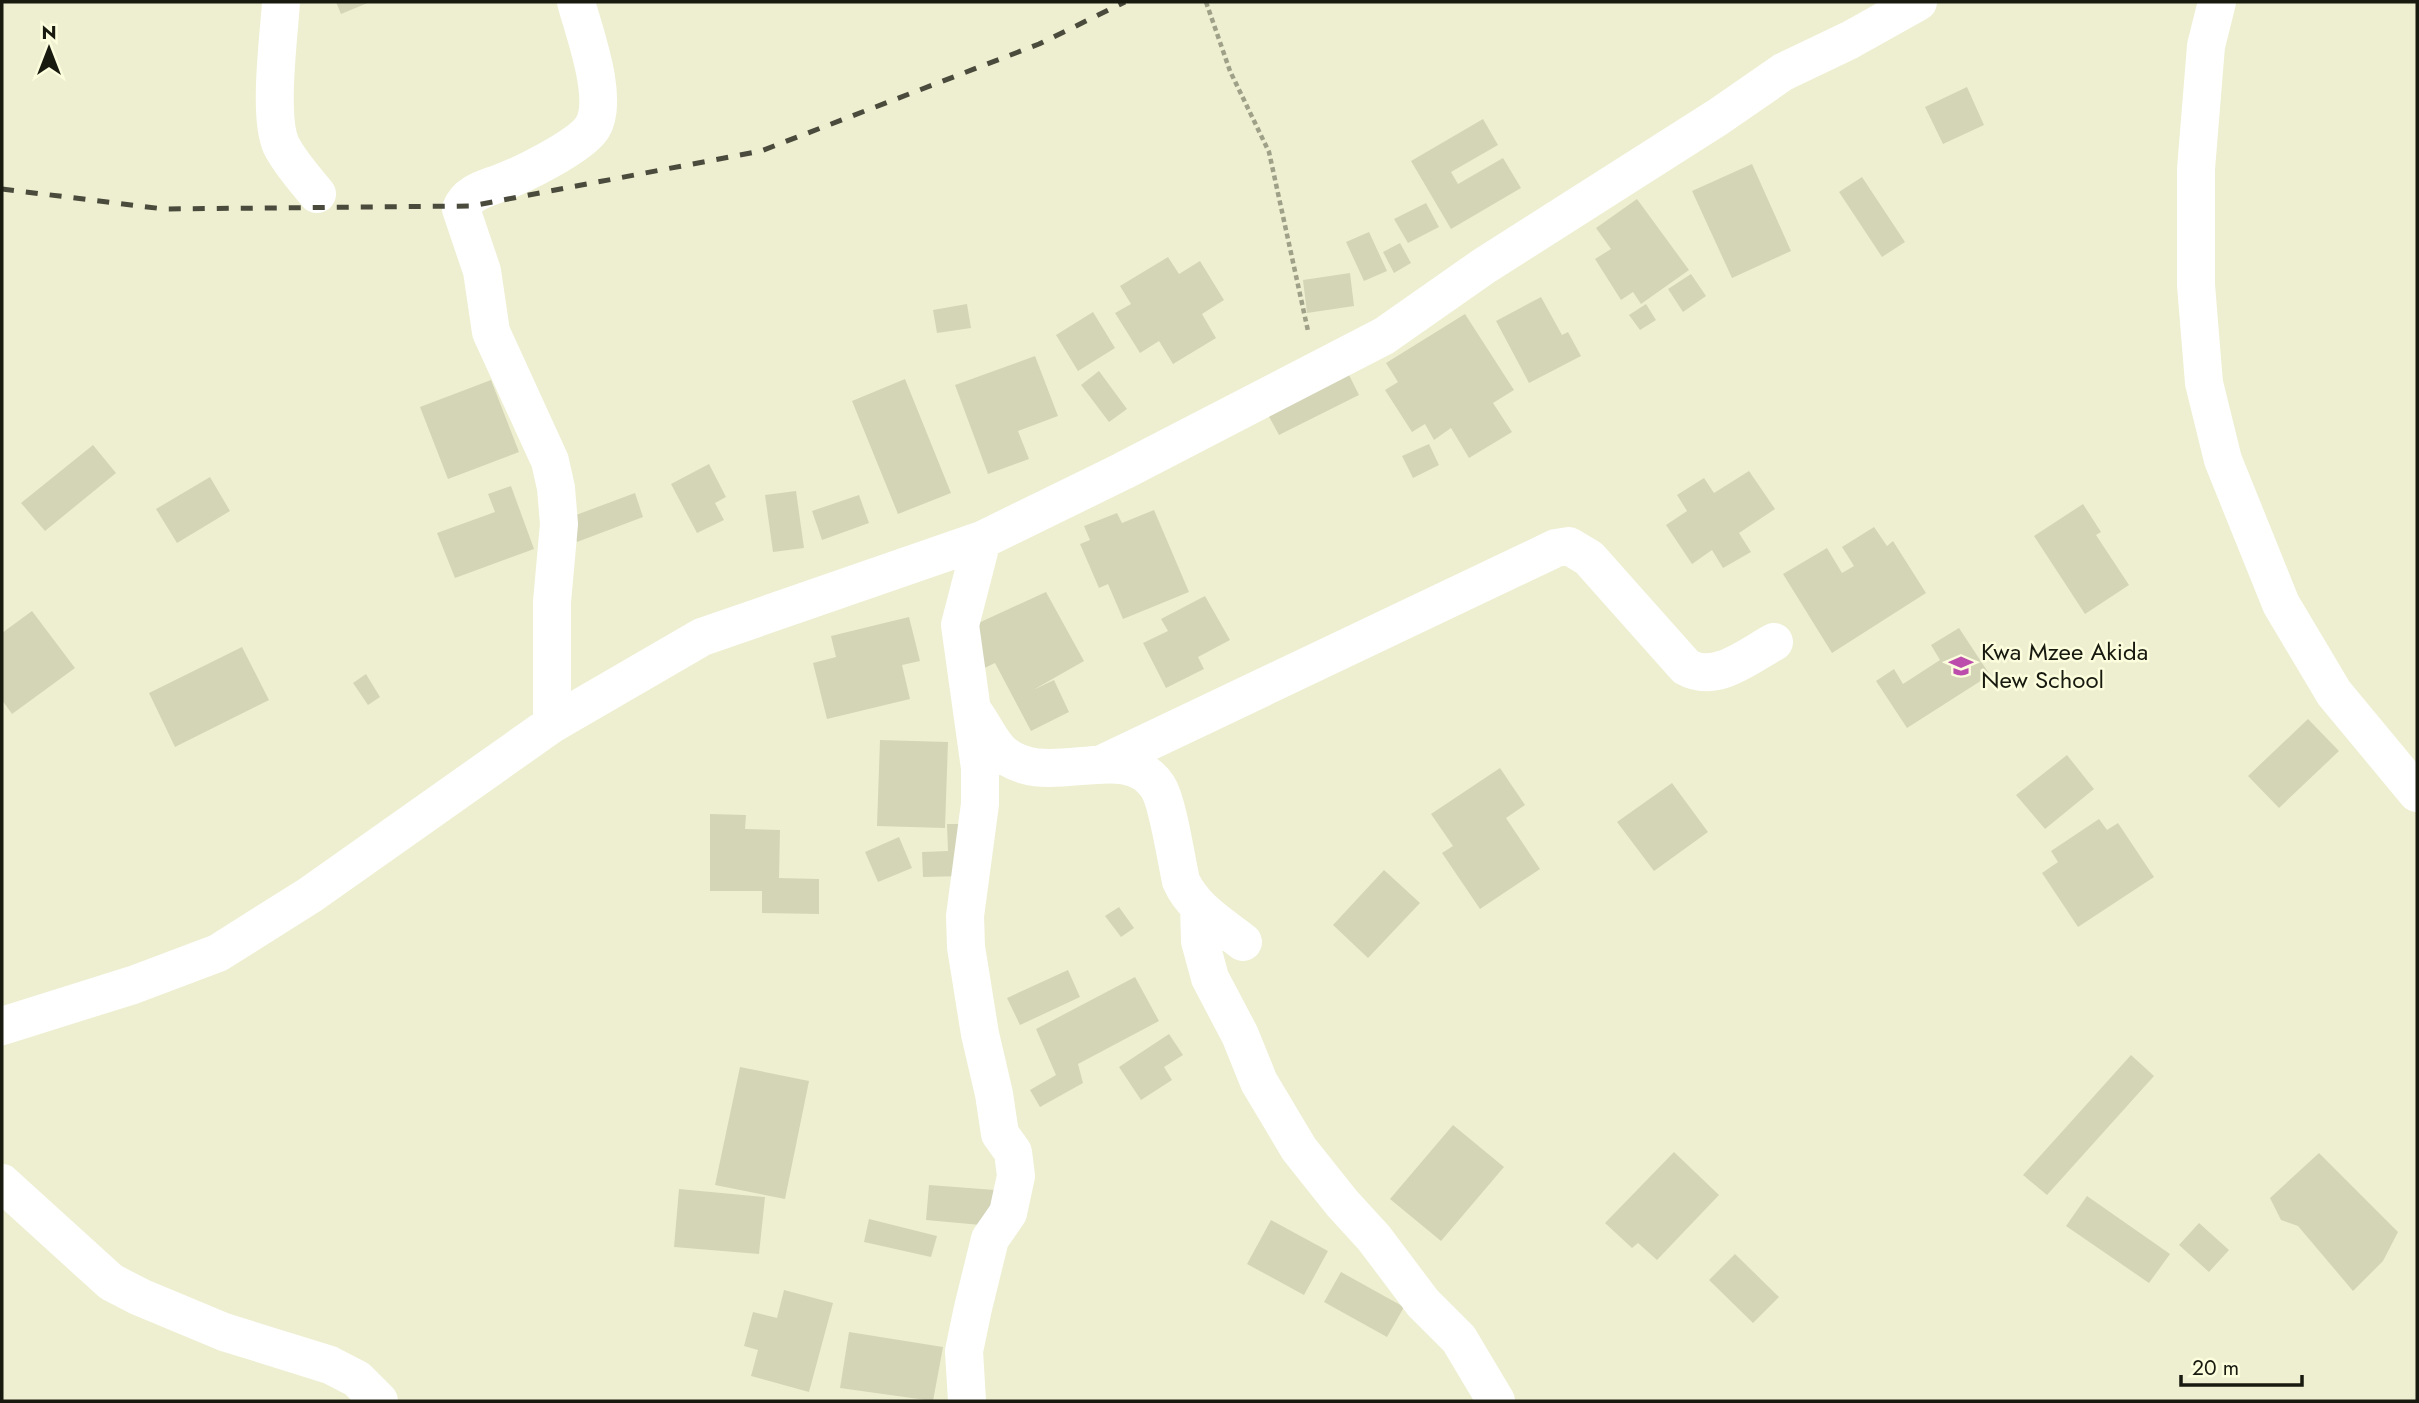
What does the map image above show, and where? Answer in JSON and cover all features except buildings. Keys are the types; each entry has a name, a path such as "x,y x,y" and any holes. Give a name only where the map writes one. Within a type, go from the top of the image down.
{"street":[{"path":"281,2 277,130 293,164 317,194"},
{"path":"552,724 552,603 559,524 556,488 550,461 491,332 482,271 461,209 477,191 508,180 556,156 592,128 597,113 598,96 576,2"},
{"path":"2,1026 133,985 218,953 310,895 552,724 702,637 982,540 1123,471 1384,336 1483,265 1718,117 1783,72 1850,40 1918,2"},
{"path":"2217,2 2206,46 2196,169 2196,285 2204,383 2223,460 2281,604 2334,693 2417,793"},
{"path":"967,1401 964,1352 973,1308 990,1239 1007,1213 1016,1176 1013,1152 1000,1134 966,947 965,916 980,804 980,768 960,625 982,540"},
{"path":"1102,764 1556,548 1569,546 1589,558 1686,667 1696,672 1714,673 1774,642"},
{"path":"974,712 999,751 1020,764 1037,769 1102,764 1142,769 1159,787 1187,895 1243,942"},
{"path":"1199,907 1200,942 1210,978 1241,1035 1259,1082 1299,1149 1374,1238 1423,1303 1459,1339 1496,1401"},
{"path":"2,1183 111,1282 224,1332 330,1365 357,1379 379,1401"}],"path":[{"path":"1206,2 1230,71 1269,152 1316,369"}],"railway":[{"path":"2,189 164,209 471,206 761,151 1039,44 1125,2"}],"place":[{"name":"Kwa Mzee Akida New School","path":"1961,666"}]}
